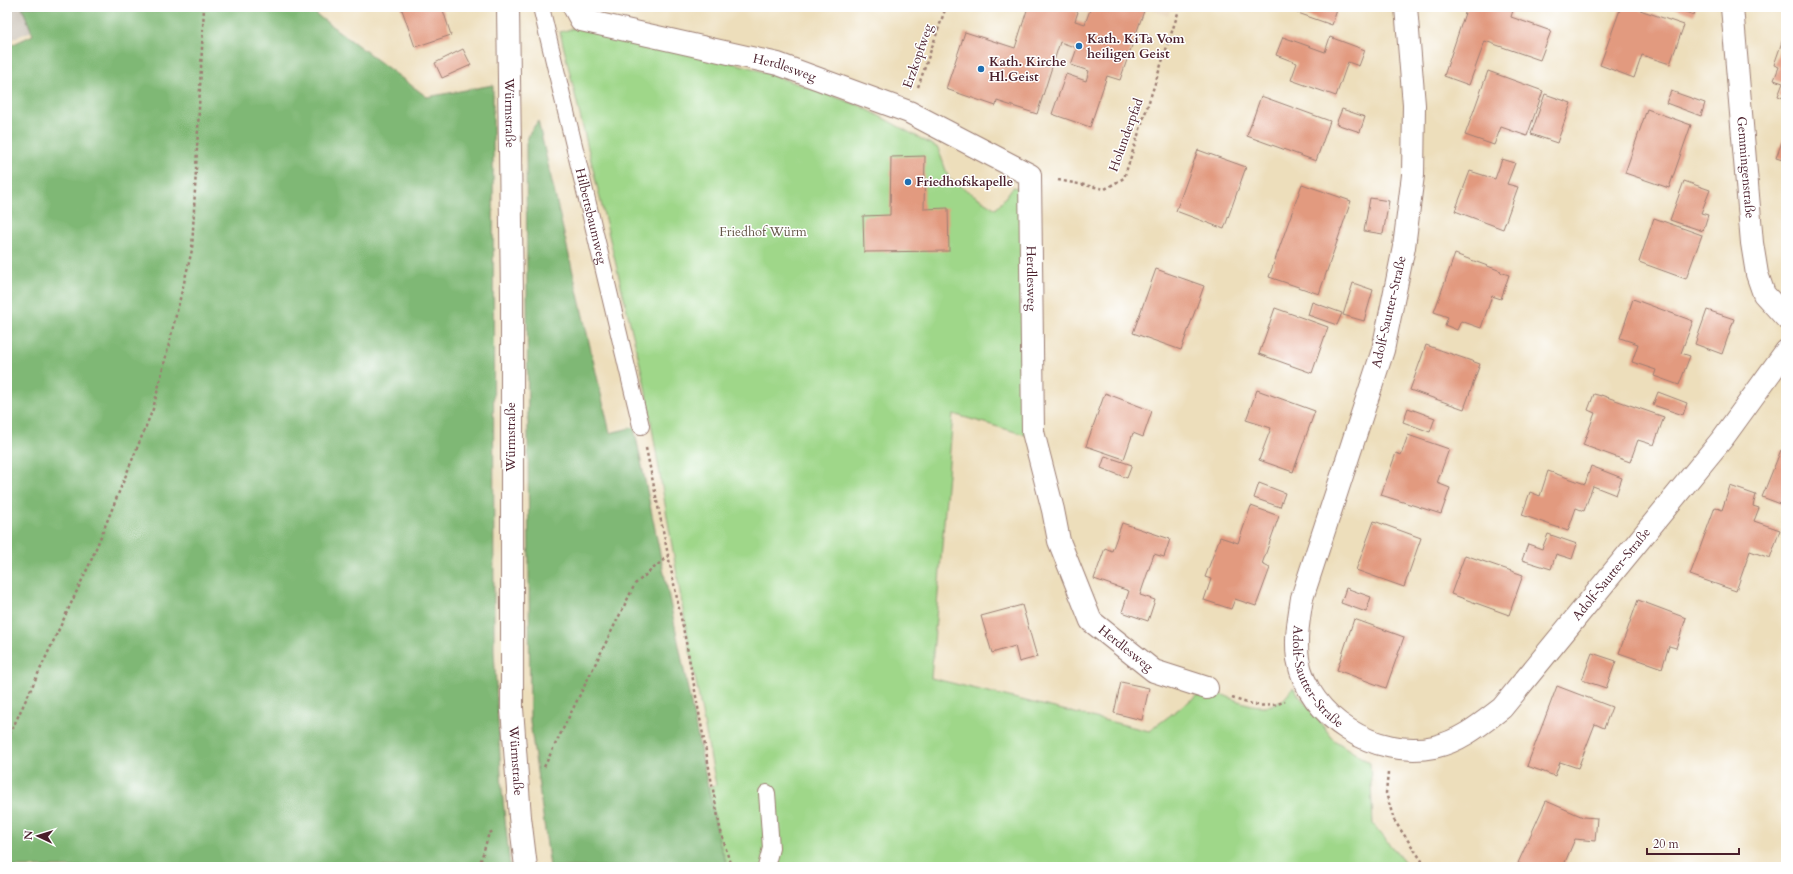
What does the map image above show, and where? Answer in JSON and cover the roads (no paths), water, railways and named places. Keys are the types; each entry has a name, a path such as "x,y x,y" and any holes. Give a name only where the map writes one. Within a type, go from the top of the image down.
{"street":[{"name":"Würmstraße","path":"508,7 512,295 512,708 520,817 526,867"},
{"name":"Herdlesweg","path":"574,7 581,20 778,64 909,112 1030,175 1033,432 1053,510 1059,541 1091,621 1154,671 1207,688"},
{"name":"Adolf-Sautter-Straße","path":"1406,7 1414,105 1414,136 1413,175 1404,247 1382,350 1302,598 1297,627 1298,659 1308,688 1322,706 1342,725 1367,740 1390,747 1412,750 1435,747 1472,732 1502,708 1724,438 1786,351"},
{"name":"Gemmingenstraße","path":"1732,7 1752,243 1757,274 1764,294 1786,318"}],"lane":[{"name":"Hilbertsbaumweg","path":"541,7 640,426"},
{"path":"766,867 771,848 767,793"}],"place":[{"name":"Kath. KiTa Vom heiligen Geist","path":"1079,46"},
{"name":"Kath. Kirche Hl.Geist","path":"981,69"},
{"name":"Friedhofskapelle","path":"908,182"}],"park label":[{"name":"Friedhof Würm","path":"763,232"}]}
